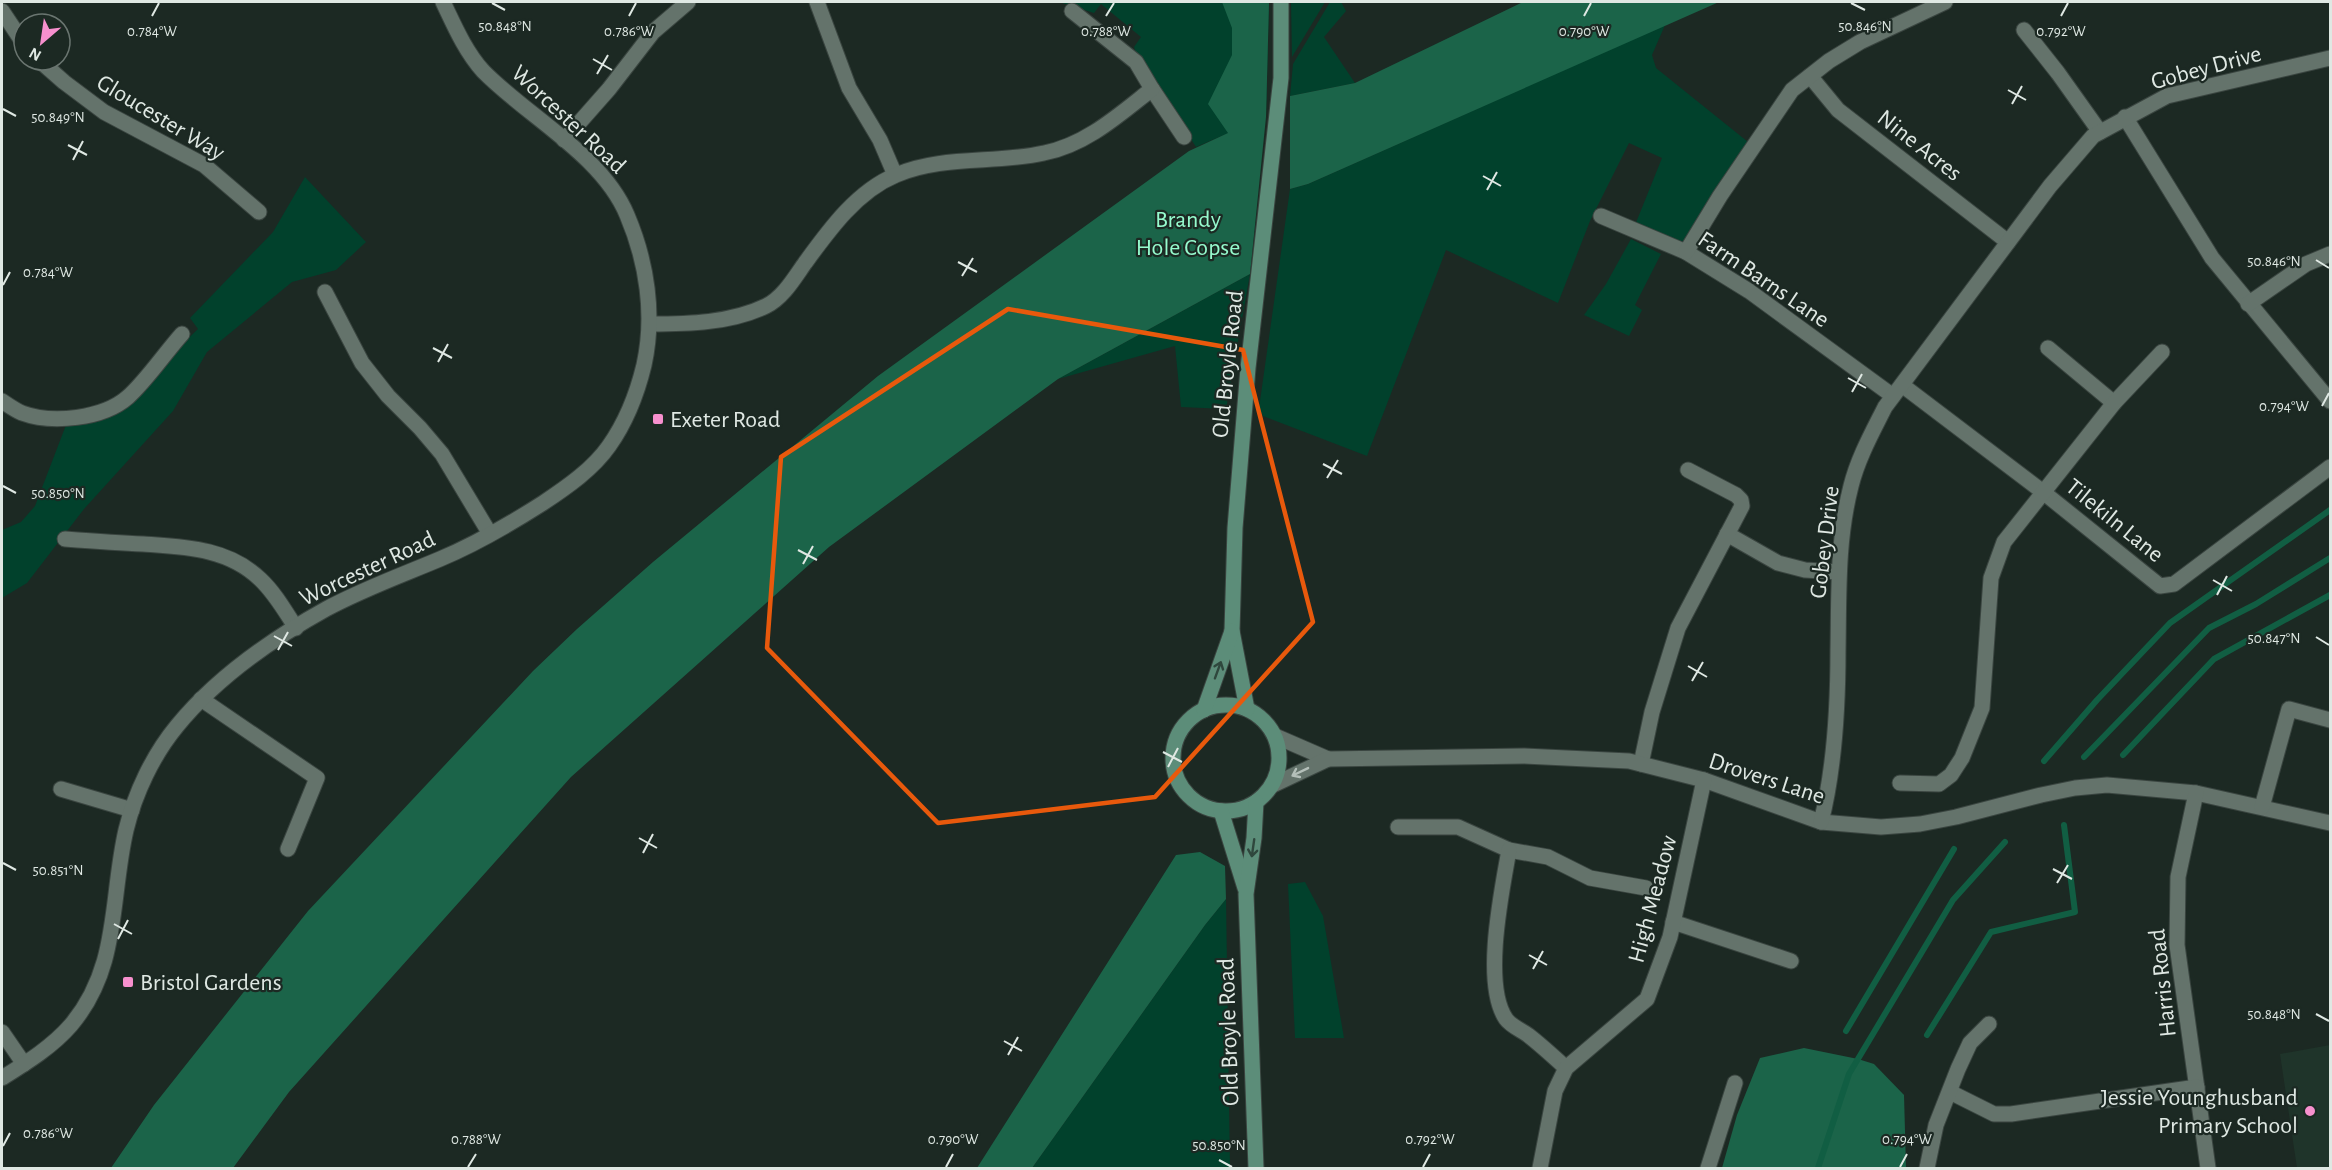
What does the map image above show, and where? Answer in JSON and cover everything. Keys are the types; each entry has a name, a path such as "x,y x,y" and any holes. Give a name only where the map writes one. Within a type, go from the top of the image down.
{"main road":[{"name":"Old Broyle Road","path":"1247,709 1232,631 1234,528 1243,417 1281,78 1281,2"},
{"name":"Old Broyle Road","path":"1204,710 1232,631"},
{"path":"1220,705 1247,709 1265,722 1275,736 1280,752 1279,769 1273,785 1262,798 1248,807 1235,811 1204,807 1190,797 1179,784 1174,767 1174,750 1179,733 1189,720 1204,710 1220,705"},
{"name":"Old Broyle Road","path":"1256,802 1254,838 1246,894 1256,1168"},
{"name":"Old Broyle Road","path":"1221,811 1246,894"}],"street":[{"name":"Worcester Road","path":"2,1078 51,1045 72,1023 92,992 106,958 114,926 126,834 132,810 143,782 162,748 172,732 201,699 254,654 296,627 360,593 442,558 490,534 562,490 608,448 639,389 650,324 647,286 638,247 627,215 608,183 564,140 482,69 464,44 443,2"},
{"path":"564,140 609,89 653,32 688,2"},
{"path":"817,2 822,10 849,88 880,140 895,175"},
{"path":"1686,252 1720,196 1792,90 1829,61 1860,42 1945,2"},
{"path":"2,11 12,26"},
{"path":"1072,11 1136,62 1184,137"},
{"path":"2024,30 2100,132"},
{"name":"Gobey Drive","path":"1821,822 1828,792 1835,722 1838,572 1844,522 1851,486 1867,442 1898,390 2050,186 2093,136 2167,96 2331,58"},
{"name":"Gloucester Way","path":"53,72 104,112 204,165 258,212"},
{"name":"Nine Acres","path":"1810,76 1838,110 2008,242"},
{"path":"650,324 687,324 740,316 768,306 785,290 826,234 862,196 895,175 936,164 1044,153 1073,143 1104,126 1152,88"},
{"path":"2125,117 2212,258 2331,401"},
{"name":"Farm Barns Lane","path":"1601,216 1686,252 1898,390"},
{"path":"2248,304 2306,264 2331,254"},
{"path":"325,292 362,363 388,396 442,454 490,534"},
{"path":"2,401 22,412 44,418 81,417 108,409 127,398 182,334"},
{"path":"2048,348 2114,403"},
{"path":"1900,783 1939,784 1951,775 1962,758 1982,708 1991,578 2004,542 2114,403 2162,352"},
{"name":"Tilekiln Lane","path":"1898,390 2043,492 2160,586 2174,584 2331,467"},
{"path":"1641,764 1652,712 1678,628 1742,506 1741,500 1736,495 1688,470"},
{"path":"1727,534 1778,563 1805,570 1838,572"},
{"name":"Worcester Road","path":"65,539 197,548 219,554 240,564 260,578 296,627"},
{"path":"201,699 317,778 288,849"},
{"path":"2262,807 2289,709 2331,720"},
{"name":"Drovers Lane","path":"1275,736 1328,759 1524,756 1610,760 1641,764 1704,780 1821,822 1881,827 1920,824 2041,795 2096,786 2135,786 2196,793 2331,823"},
{"name":"Drovers Lane","path":"1273,785 1328,759"},
{"name":"High Meadow","path":"1540,1168 1555,1091 1566,1068 1647,999 1668,946 1704,780"},
{"path":"61,789 132,810"},
{"name":"Harris Road","path":"2196,793 2182,854 2177,907 2177,945 2208,1168"},
{"path":"1398,827 1458,827 1509,850 1548,857 1590,879 1646,888"},
{"path":"1509,850 1496,940 1497,987 1500,1006 1506,1020 1566,1068"},
{"path":"1673,922 1791,961"},
{"path":"1927,1168 1936,1125 1970,1043 1989,1023"},
{"path":"2,1032 24,1064"},
{"path":"1708,1168 1735,1083"},
{"path":"1950,1092 1994,1114 2011,1114 2197,1087"}],"highlighted area":[{"path":"1008,309 1243,350 1313,622 1155,797 938,823 767,648 781,457"}],"shaded area":[{"name":"Jessie Younghusband Primary School","path":"2330,1045 2330,1168 2297,1168 2280,1054"}],"green space":[{"path":"1059,2 1269,2 1266,117 1196,147 1136,53 1134,47 1141,37 1101,4 1094,13"},
{"name":"Brandy Hole Copse","path":"1222,2 1269,2 1266,117 1250,274 1058,379 829,547 571,777 289,1092 233,1168 111,1168 154,1105 308,911 533,671 577,629 653,562 878,376 1189,151 1228,133 1208,104 1232,55 1232,28"},
{"path":"1291,2 1325,2 1292,57"},
{"path":"1330,2 1341,2 1346,11 1324,37 1355,83 1290,96 1293,64"},
{"path":"1523,2 1719,2 1308,184 1290,189 1290,96 1355,83"},
{"path":"1665,25 1652,55 1656,68 1753,146 1686,252 1633,230 1662,158 1629,143 1590,221 1558,303 1446,250 1367,456 1263,416 1259,408 1290,189 1308,184"},
{"path":"305,177 366,242 336,270 292,282 207,352 173,411 84,509 27,583 2,598 2,530 21,522 35,506 66,425 86,422 174,352 198,329 190,318 273,232"},
{"path":"1631,239 1661,254 1635,305 1642,310 1629,336 1584,315 1606,284"},
{"path":"1250,274 1226,409 1181,407 1175,346 1058,379"},
{"path":"1200,852 1225,866 1226,899 1205,925 1032,1168 977,1168 1176,855"},
{"path":"1305,882 1323,916 1344,1038 1295,1038 1288,884"},
{"path":"1226,899 1230,1168 1032,1168 1205,925"},
{"path":"1804,1048 1874,1064 1904,1095 1906,1168 1722,1168 1737,1115 1760,1058"}],"waterway":[{"path":"2044,761 2097,700 2170,623 2330,510"},
{"path":"2084,757 2209,628 2256,604 2330,558"},
{"path":"2123,755 2214,659 2330,595"},
{"path":"1927,1035 1991,932 2075,912 2064,825"},
{"path":"1818,1168 1849,1074 1953,900 2005,842"},
{"path":"1846,1031 1954,849"}],"place":[{"name":"Exeter Road","path":"658,419"},
{"name":"Bristol Gardens","path":"128,982"},
{"name":"Jessie Younghusband Primary School","path":"2310,1111"}]}
